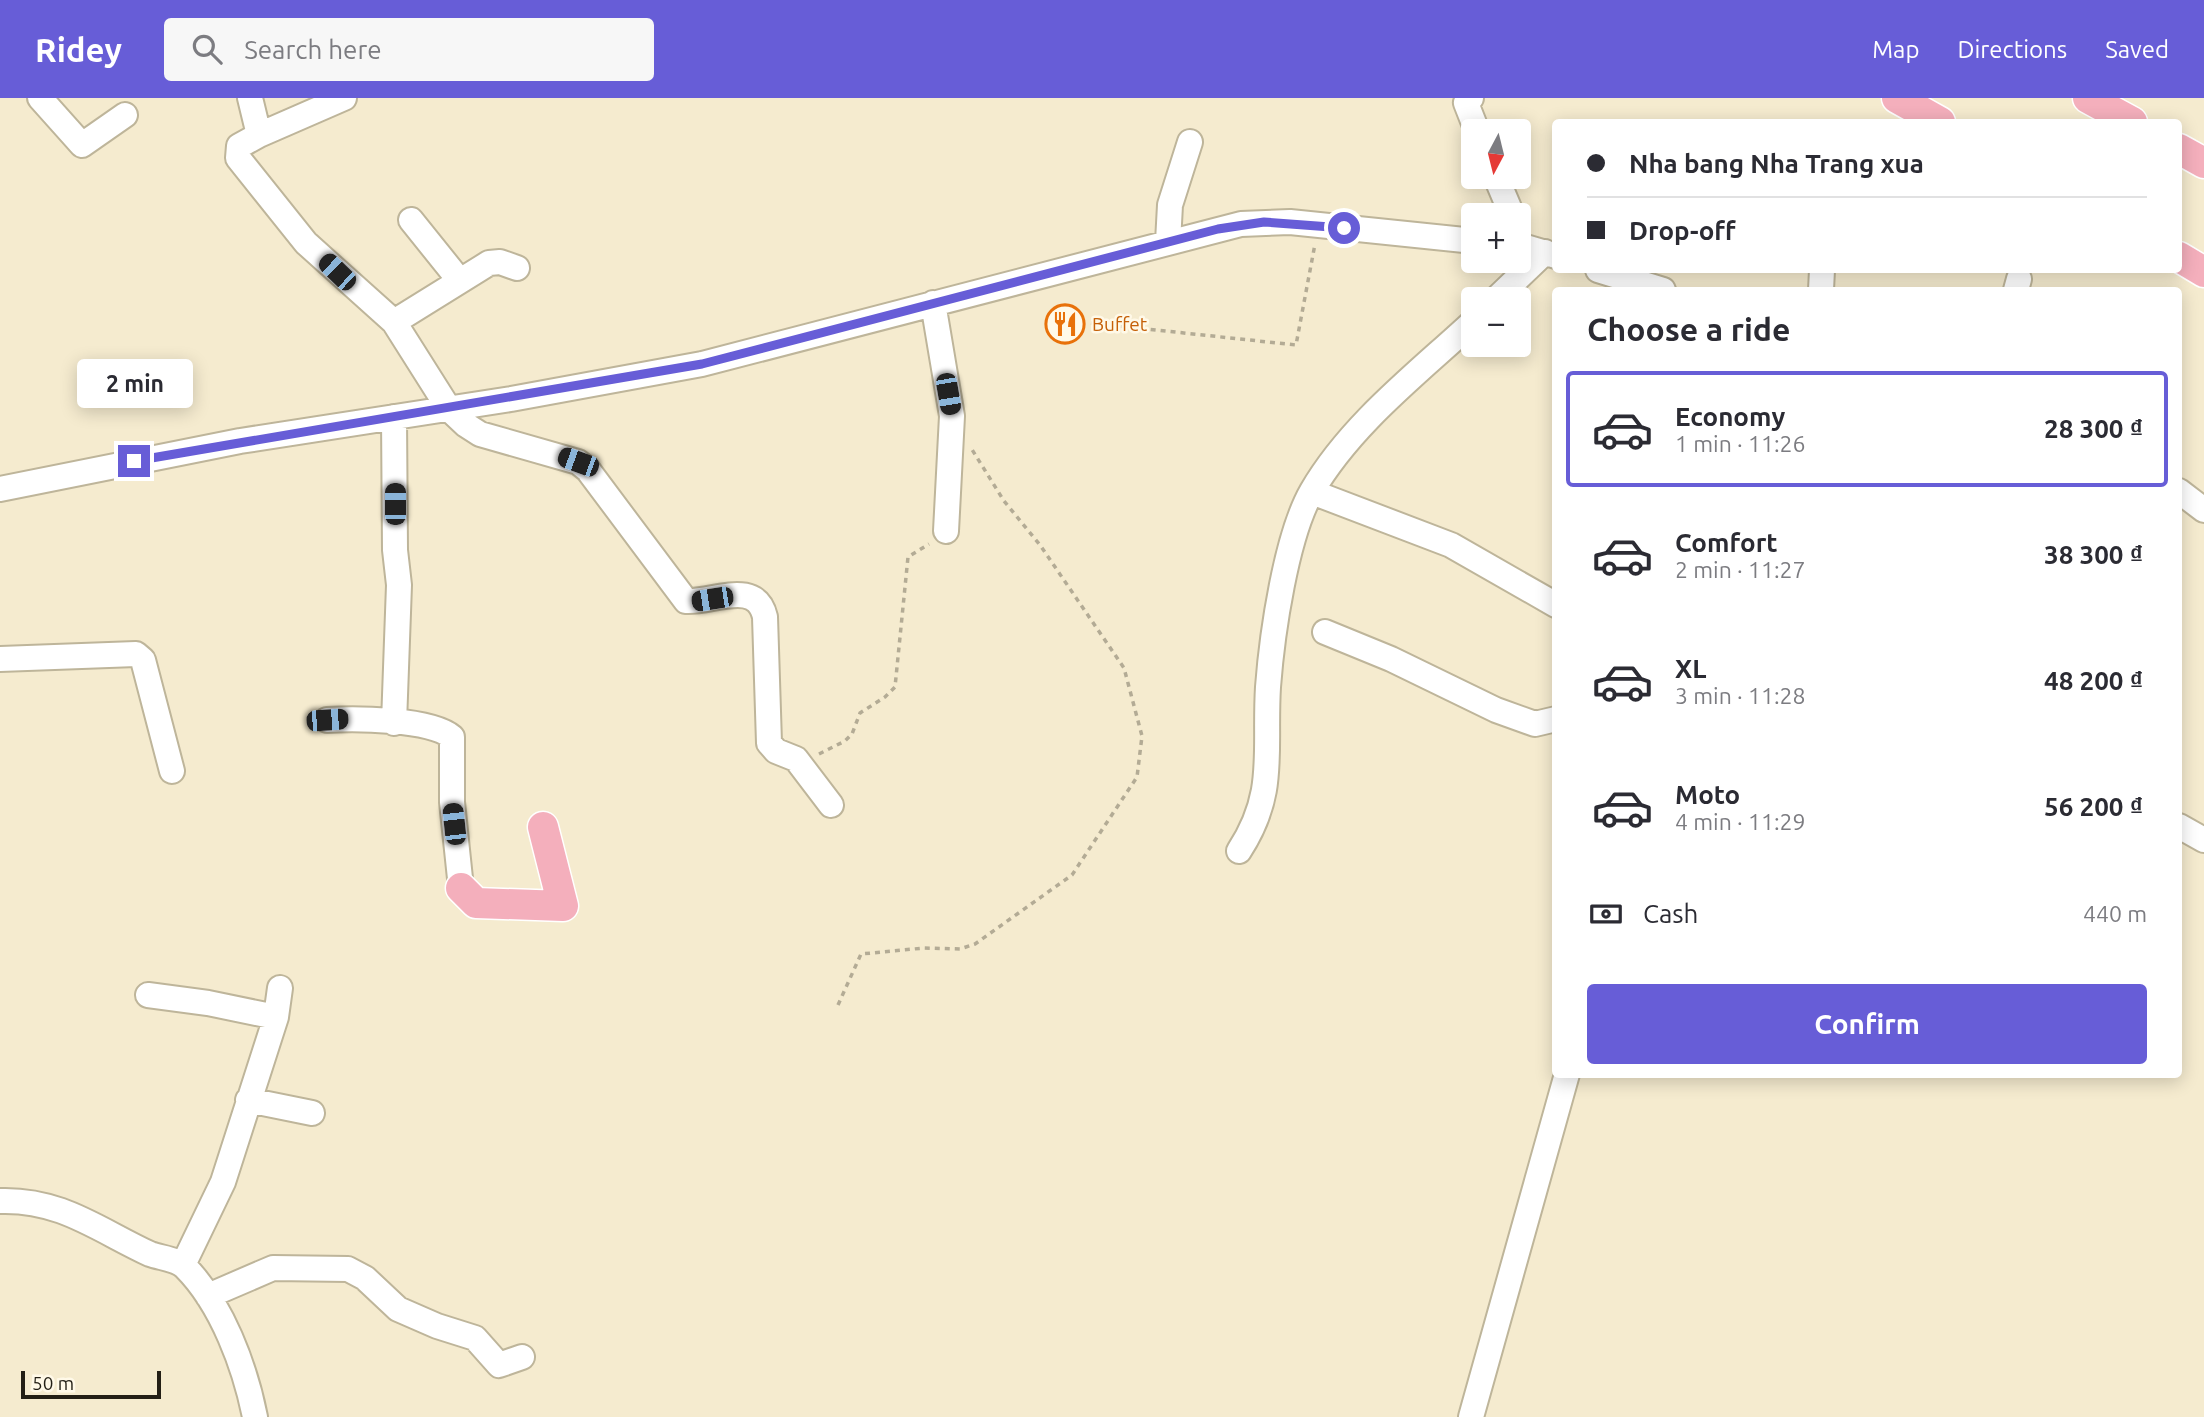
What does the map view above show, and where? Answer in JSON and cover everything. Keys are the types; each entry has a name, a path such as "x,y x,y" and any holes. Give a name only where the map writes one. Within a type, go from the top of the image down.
{"main road":[{"path":"1897,98 1935,119"},
{"path":"2088,98 2126,119"},
{"path":"2182,151 2204,163"},
{"path":"2182,259 2204,272"},
{"path":"461,888 476,903 563,906 543,827"}],"street":[{"path":"40,98 82,145 125,115"},
{"path":"250,98 258,135"},
{"path":"344,98 258,135 239,146 238,158 306,243 394,322 449,409 480,434 550,452 578,462 588,470 686,601 735,594 747,595 758,601 765,617 769,743 776,751 796,759 831,806"},
{"path":"1462,100 1471,119"},
{"path":"1168,242 1170,205 1190,142"},
{"path":"411,220 460,281"},
{"path":"0,489 240,441 449,409 702,364 1241,224 1290,222 1461,240"},
{"path":"1504,287 1533,246"},
{"path":"394,322 494,262 517,268"},
{"path":"1607,273 1649,287"},
{"path":"933,303 952,416 946,531"},
{"path":"1239,852 1253,830 1266,791 1268,690 1274,624 1295,538 1312,492 1352,437 1461,333"},
{"path":"394,417 395,550 399,585 394,723"},
{"path":"1312,492 1451,545 1552,603"},
{"path":"2182,493 2204,510"},
{"path":"1325,632 1391,659 1496,710 1535,724 1552,720"},
{"path":"0,659 136,654 143,660 172,771"},
{"path":"327,720 436,728 452,737 452,802 461,888"},
{"path":"2182,828 2204,841"},
{"path":"183,1265 223,1182 276,1017 280,988"},
{"path":"148,995 208,1003 276,1017"},
{"path":"1471,1417 1566,1078"},
{"path":"248,1100 312,1113"},
{"path":"0,1201 32,1202 83,1217 151,1254 183,1265 208,1296 238,1358 255,1417"},
{"path":"208,1296 273,1268 348,1269 365,1278 398,1309 428,1323 475,1338 499,1365 522,1357"}],"path":[{"path":"1091,323 1296,345 1318,225"},
{"path":"838,1005 861,954 912,949 960,949 975,944 1072,875 1137,777 1141,757 1142,736 1124,668 1040,545 1004,501 952,416"},
{"path":"796,759 832,749 845,741 852,734 860,713 895,687 908,557 913,551 945,537 946,531"}],"place":[{"name":"Buffet","path":"1065,324"}],"route":[{"path":"134,461 702,364 1241,224 1290,222 1344,228"}]}
